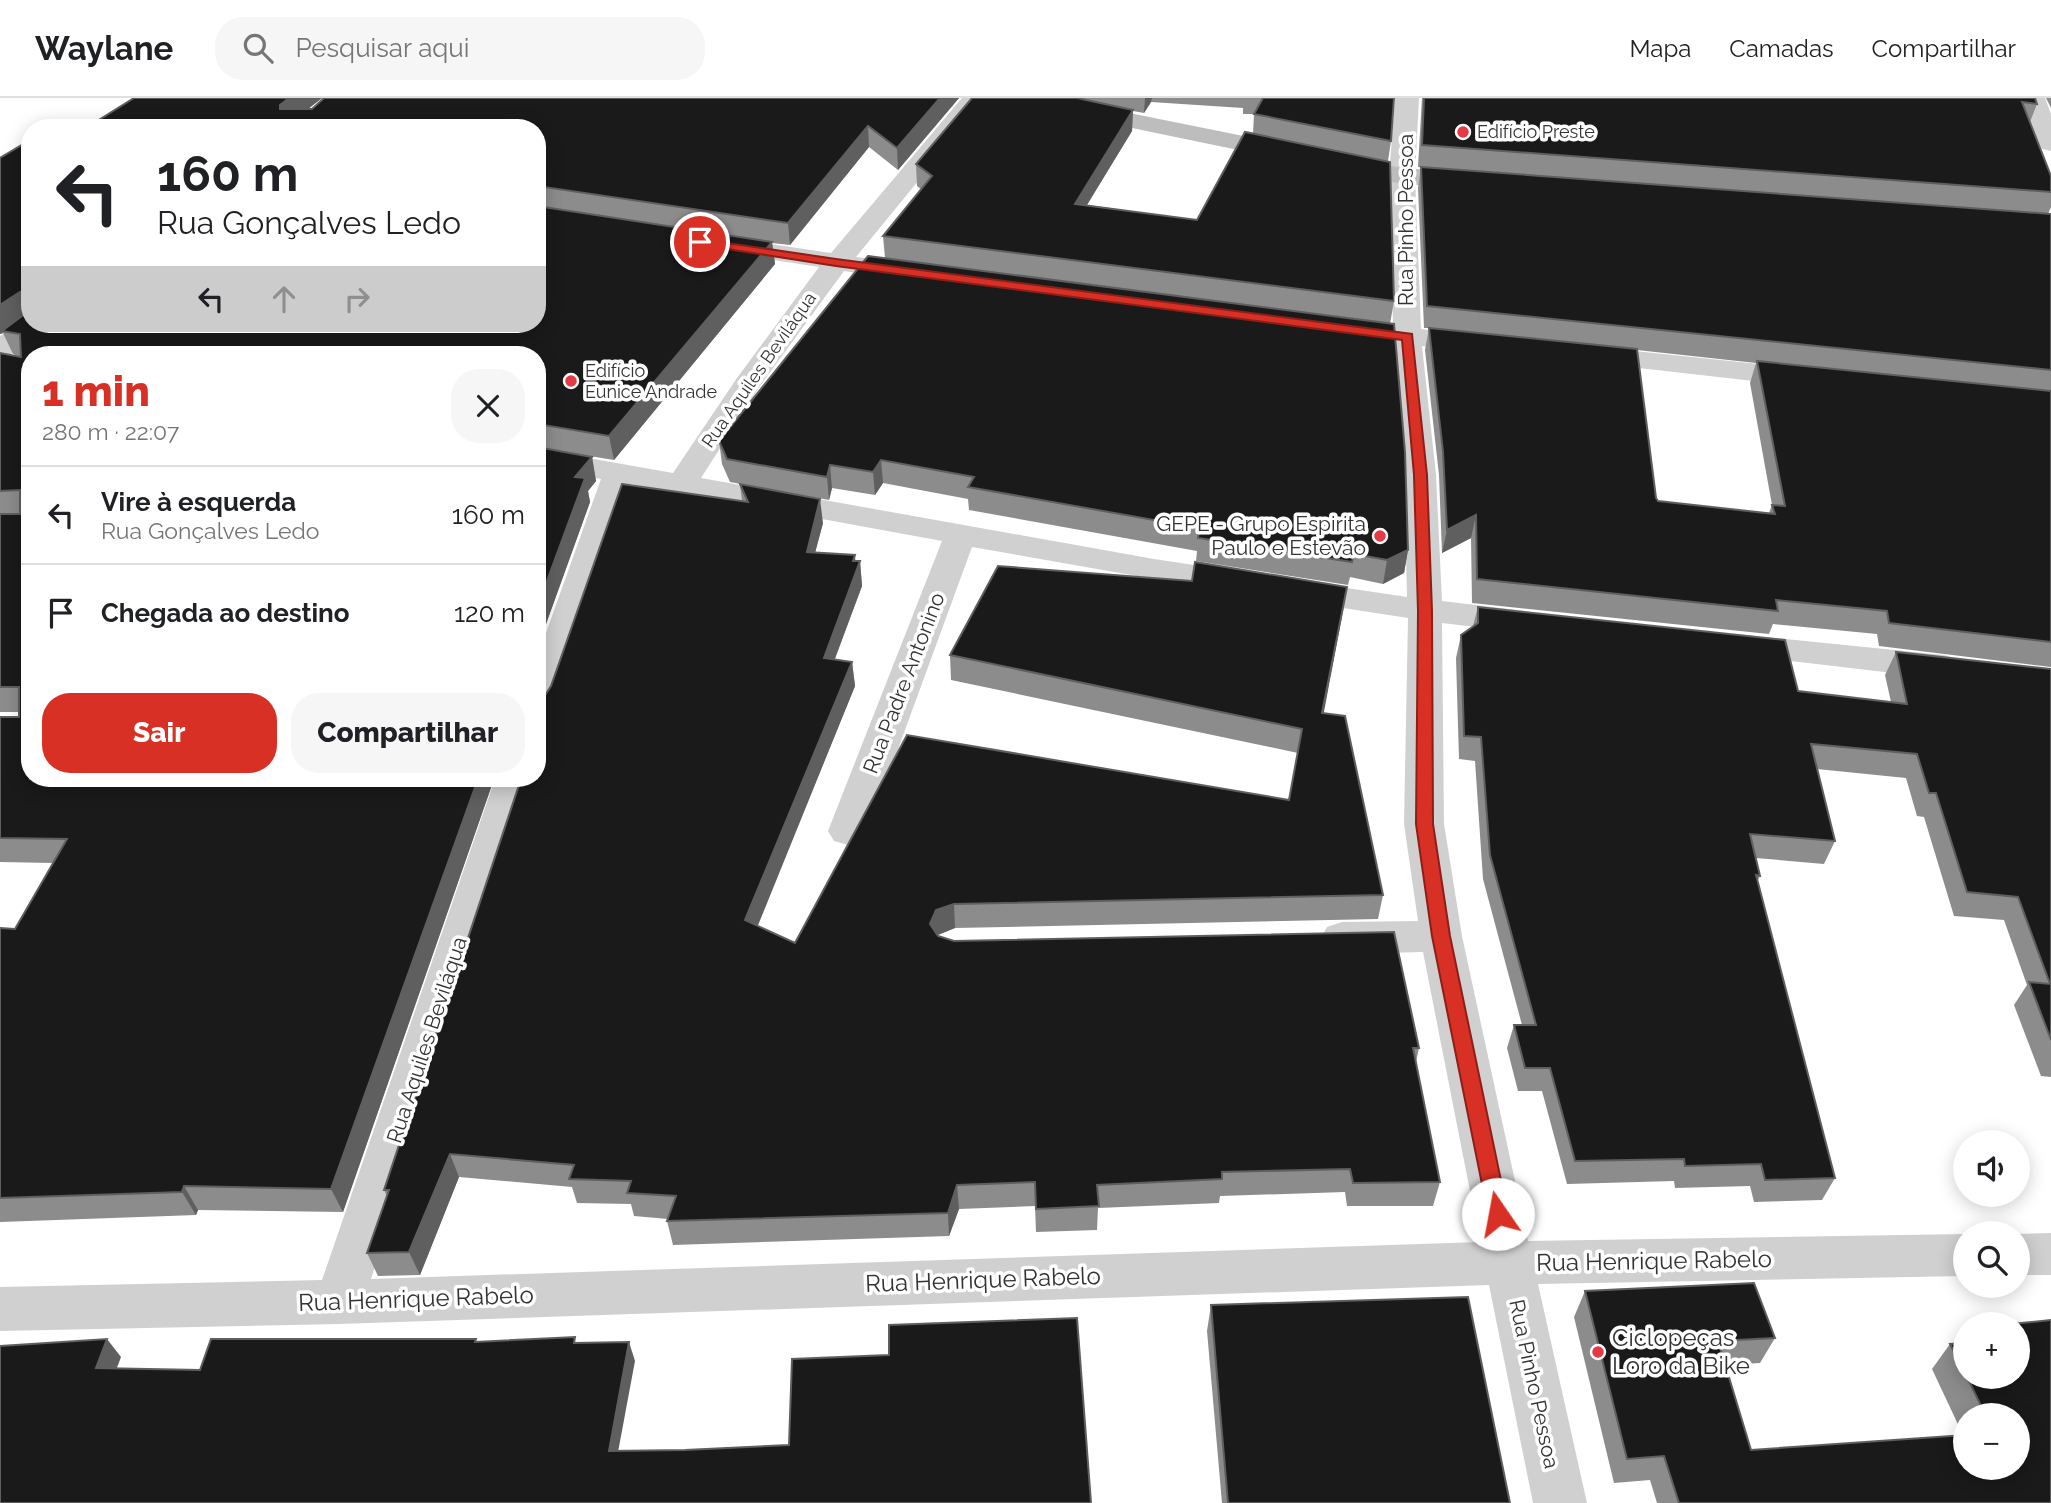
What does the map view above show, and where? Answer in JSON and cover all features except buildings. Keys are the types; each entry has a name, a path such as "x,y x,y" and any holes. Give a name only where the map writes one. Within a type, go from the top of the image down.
{"street":[{"name":"Rua Aquiles Beviláqua","path":"682,483 747,384 836,263 974,98"},
{"path":"1021,98 1402,176 1499,183"},
{"name":"Rua Pinho Pessoa","path":"1407,98 1402,176 1407,337 1420,475 1425,611 1424,824 1441,936 1560,1503"},
{"path":"2032,98 2051,144"},
{"path":"700,242 945,277"},
{"path":"1312,324 1503,347"},
{"path":"7,360 28,333"},
{"path":"1558,352 1832,381"},
{"path":"546,460 960,536 1425,611 1564,626"},
{"path":"546,684 619,472"},
{"name":"Rua Padre Antonino","path":"848,831 960,536"},
{"path":"1703,641 1981,671"},
{"name":"Rua Aquiles Beviláqua","path":"340,1302 511,787"},
{"path":"1309,939 1441,936"},
{"path":"2030,1254 2051,1254"},
{"name":"Rua Henrique Rabelo","path":"0,1309 340,1302 1508,1264 1953,1255"}],"place":[{"name":"Edifício Preste","path":"1463,132"},
{"name":"Edifício Eunice Andrade","path":"571,381"},
{"name":"GEPE - Grupo Espirita Paulo e Estevão","path":"1380,536"},
{"name":"Ciclopeças Loro da Bike","path":"1598,1352"}],"route":[{"path":"700,242 836,263 1407,337 1420,475 1425,611 1424,824 1441,936 1498,1214"}]}
